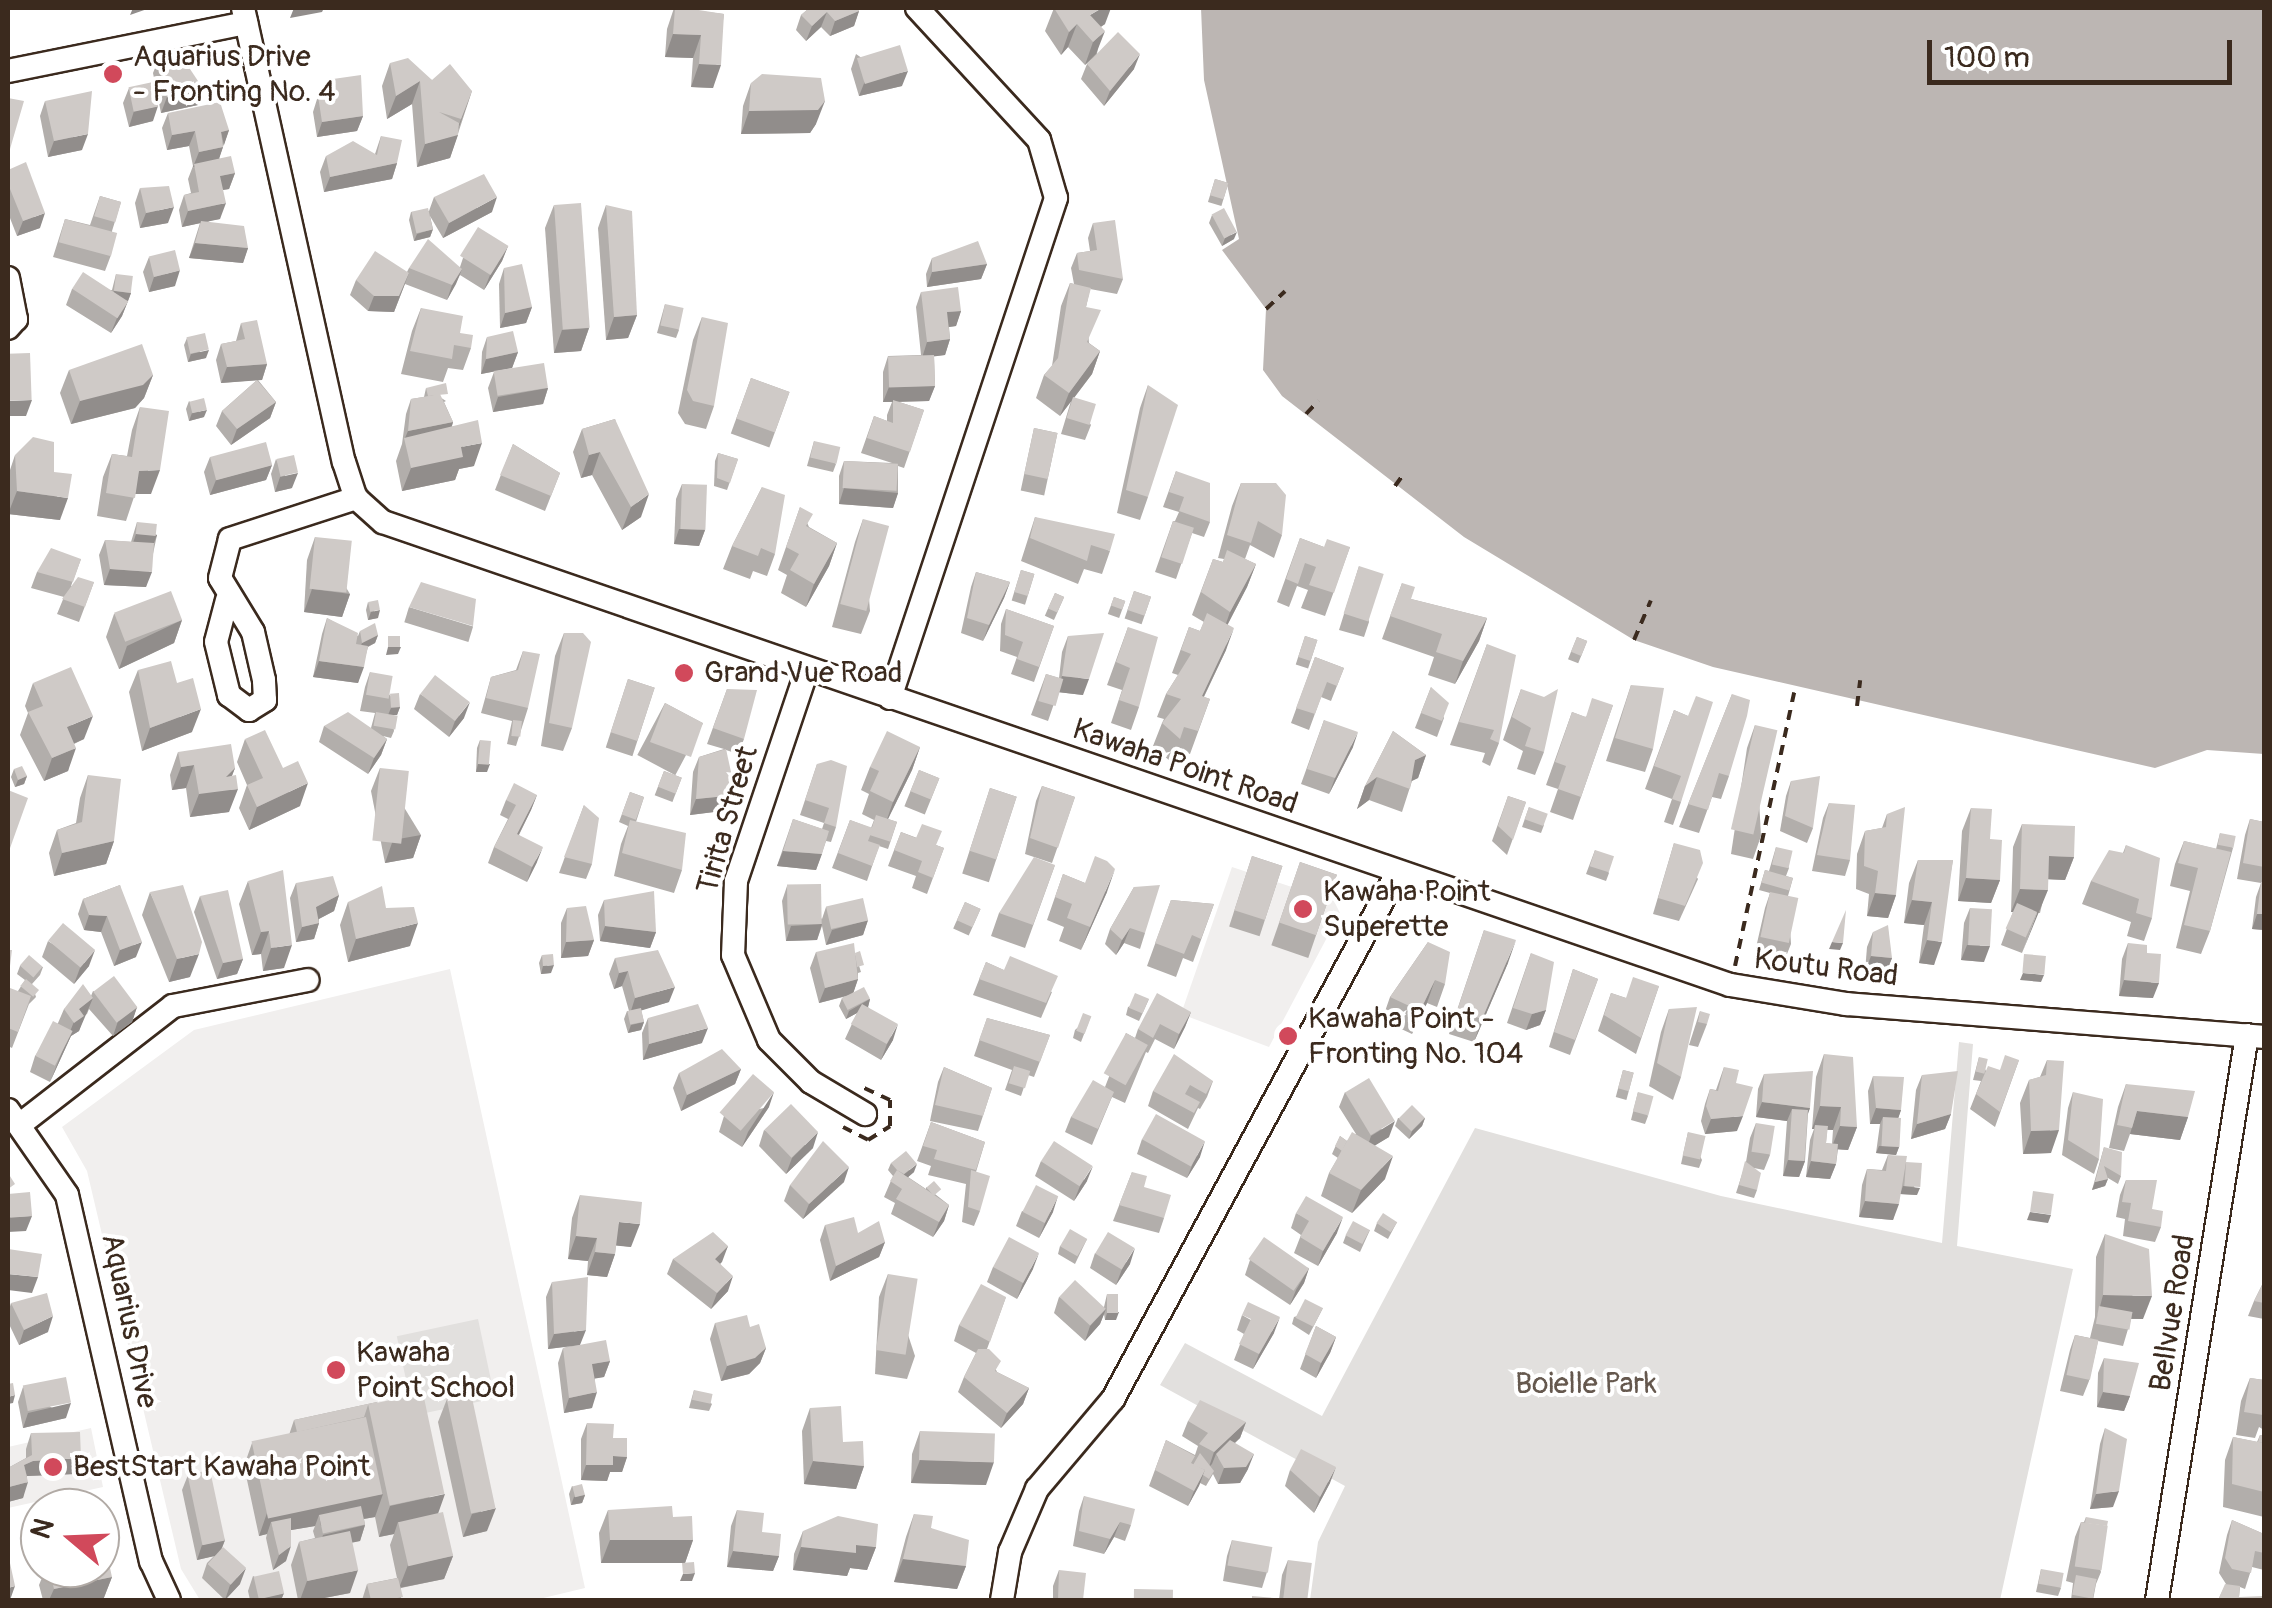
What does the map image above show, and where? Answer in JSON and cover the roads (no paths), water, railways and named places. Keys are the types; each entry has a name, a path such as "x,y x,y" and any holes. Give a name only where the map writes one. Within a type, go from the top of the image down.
{"street":[{"path":"8,71 245,15 356,498 422,538 890,698 1056,198 1039,140 917,8"},
{"path":"8,278 16,319 8,328"},
{"path":"227,600 222,557 244,528 356,498"},
{"name":"Tirita Street","path":"806,670 736,881 734,954 768,1040 811,1082 865,1114"},
{"name":"Kawaha Point Road","path":"890,698 1398,872"},
{"path":"1002,1600 1010,1552 1038,1489 1114,1399 1398,872"},
{"name":"Koutu Road","path":"1398,872 1730,985 1846,1004 2256,1036"},
{"name":"Aquarius Drive","path":"168,1600 147,1545 77,1225 55,1170 15,1116 173,1006 308,980"},
{"name":"Bellvue Road","path":"2156,1600 2256,1036"}],"place":[{"name":"Aquarius Drive - Fronting No. 4","path":"113,74"},
{"name":"Grand Vue Road","path":"684,673"},
{"name":"Kawaha Point Superette","path":"1303,909"},
{"name":"Kawaha Point - Fronting No. 104","path":"1288,1036"},
{"name":"Kawaha Point School","path":"336,1370"},
{"name":"BestStart Kawaha Point","path":"53,1467"}],"park label":[{"name":"Boielle Park","path":"1586,1384"}]}
